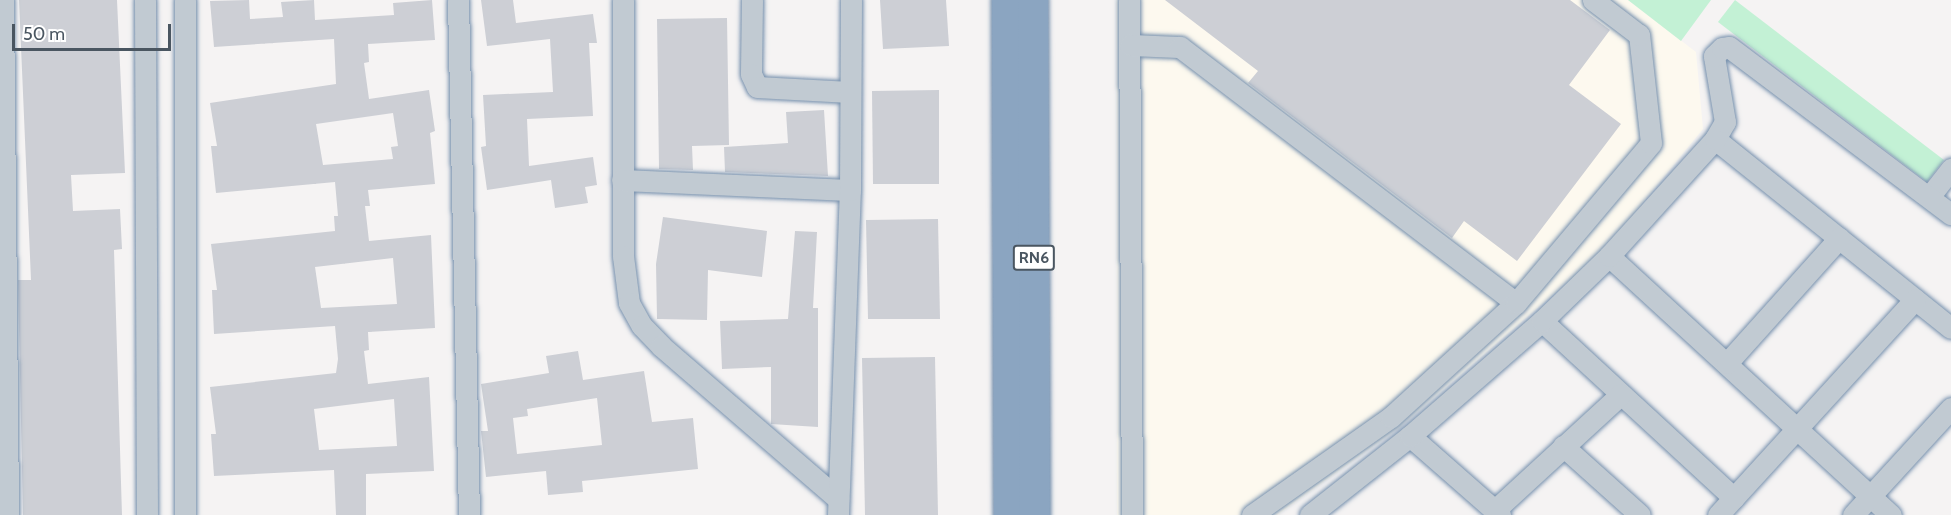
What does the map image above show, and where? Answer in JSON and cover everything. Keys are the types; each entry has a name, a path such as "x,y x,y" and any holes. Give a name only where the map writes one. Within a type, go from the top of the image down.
{"highway":[{"name":"RN6","path":"1007,0 1009,515"},
{"name":"RN6","path":"1033,0 1035,515"}],"street":[{"path":"3,0 4,470 8,515"},
{"path":"145,0 147,515"},
{"path":"185,0 185,515"},
{"path":"458,0 469,515"},
{"path":"623,0 624,282 629,303 642,326 838,507"},
{"path":"752,0 751,74 757,87 850,92"},
{"path":"838,507 850,190 851,0"},
{"path":"1130,0 1132,515"},
{"path":"1252,515 1391,417 1516,303 1651,142 1639,35 1593,0"},
{"path":"1130,45 1180,47 1516,303"},
{"path":"1310,515 1410,436 1542,321 1609,255 1715,139 1725,115 1714,57 1722,48 1729,47 1951,214"},
{"path":"1715,139 1951,328"},
{"path":"1929,197 1951,169"},
{"path":"622,180 850,190"},
{"path":"1727,363 1839,238"},
{"path":"1609,255 1891,515"},
{"path":"1718,515 1915,299"},
{"path":"1542,321 1734,498"},
{"path":"1410,436 1498,512 1563,446 1621,394"},
{"path":"1853,515 1951,408"},
{"path":"1563,446 1640,515"}],"shaded area":[{"path":"1116,0 1628,0 1696,52 1703,129 1606,248 1398,429 1278,515 1117,515"}],"green space":[{"path":"1628,0 1711,0 1681,41"},
{"path":"1735,0 1944,160 1927,182 1718,22"}],"building":[{"path":"19,0 117,0 125,173 71,175 73,211 120,209 122,249 114,250 122,515 23,515 18,280 31,280"},
{"path":"249,0 250,19 283,17 281,2 314,0 315,20 394,15 393,3 432,0 435,40 368,44 369,62 364,63 369,99 429,90 435,131 430,133 435,184 368,190 370,206 365,206 369,241 431,235 435,328 368,332 369,350 364,351 368,384 429,377 434,471 366,474 366,515 336,515 334,470 214,476 211,434 216,434 210,387 336,373 338,359 335,326 214,334 212,290 217,290 211,244 335,231 334,216 338,216 335,182 216,193 211,146 217,146 210,103 336,84 334,39 214,47 210,1","holes":["393,113 398,146 391,147 393,159 323,165 316,124","393,258 397,304 321,308 315,267","394,399 397,446 319,450 314,409"]},
{"path":"481,0 513,0 516,23 593,14 597,43 589,43 593,116 527,119 529,166 593,157 597,185 585,187 588,203 555,208 551,180 487,190 481,147 486,146 483,95 553,92 550,39 487,46"},
{"path":"880,0 946,0 949,46 883,49"},
{"path":"1165,0 1570,0 1610,30 1569,85 1621,124 1517,261 1464,221 1452,238 1248,83 1258,71"},
{"path":"727,18 729,145 692,146 693,170 659,169 657,19"},
{"path":"939,90 939,184 873,184 872,91"},
{"path":"824,110 828,176 725,172 724,147 788,143 786,112"},
{"path":"663,217 767,231 762,277 708,270 707,320 657,319 656,264"},
{"path":"938,219 940,319 868,319 866,220"},
{"path":"795,231 817,232 813,308 818,308 818,427 771,424 771,367 722,369 720,321 788,319"},
{"path":"578,351 583,380 644,371 652,422 693,418 698,469 582,481 583,492 548,495 546,471 486,477 481,431 488,431 481,384 549,373 546,356","holes":["597,398 602,445 517,454 513,418 528,416 527,409"]},
{"path":"935,357 938,515 865,515 862,358"}]}
